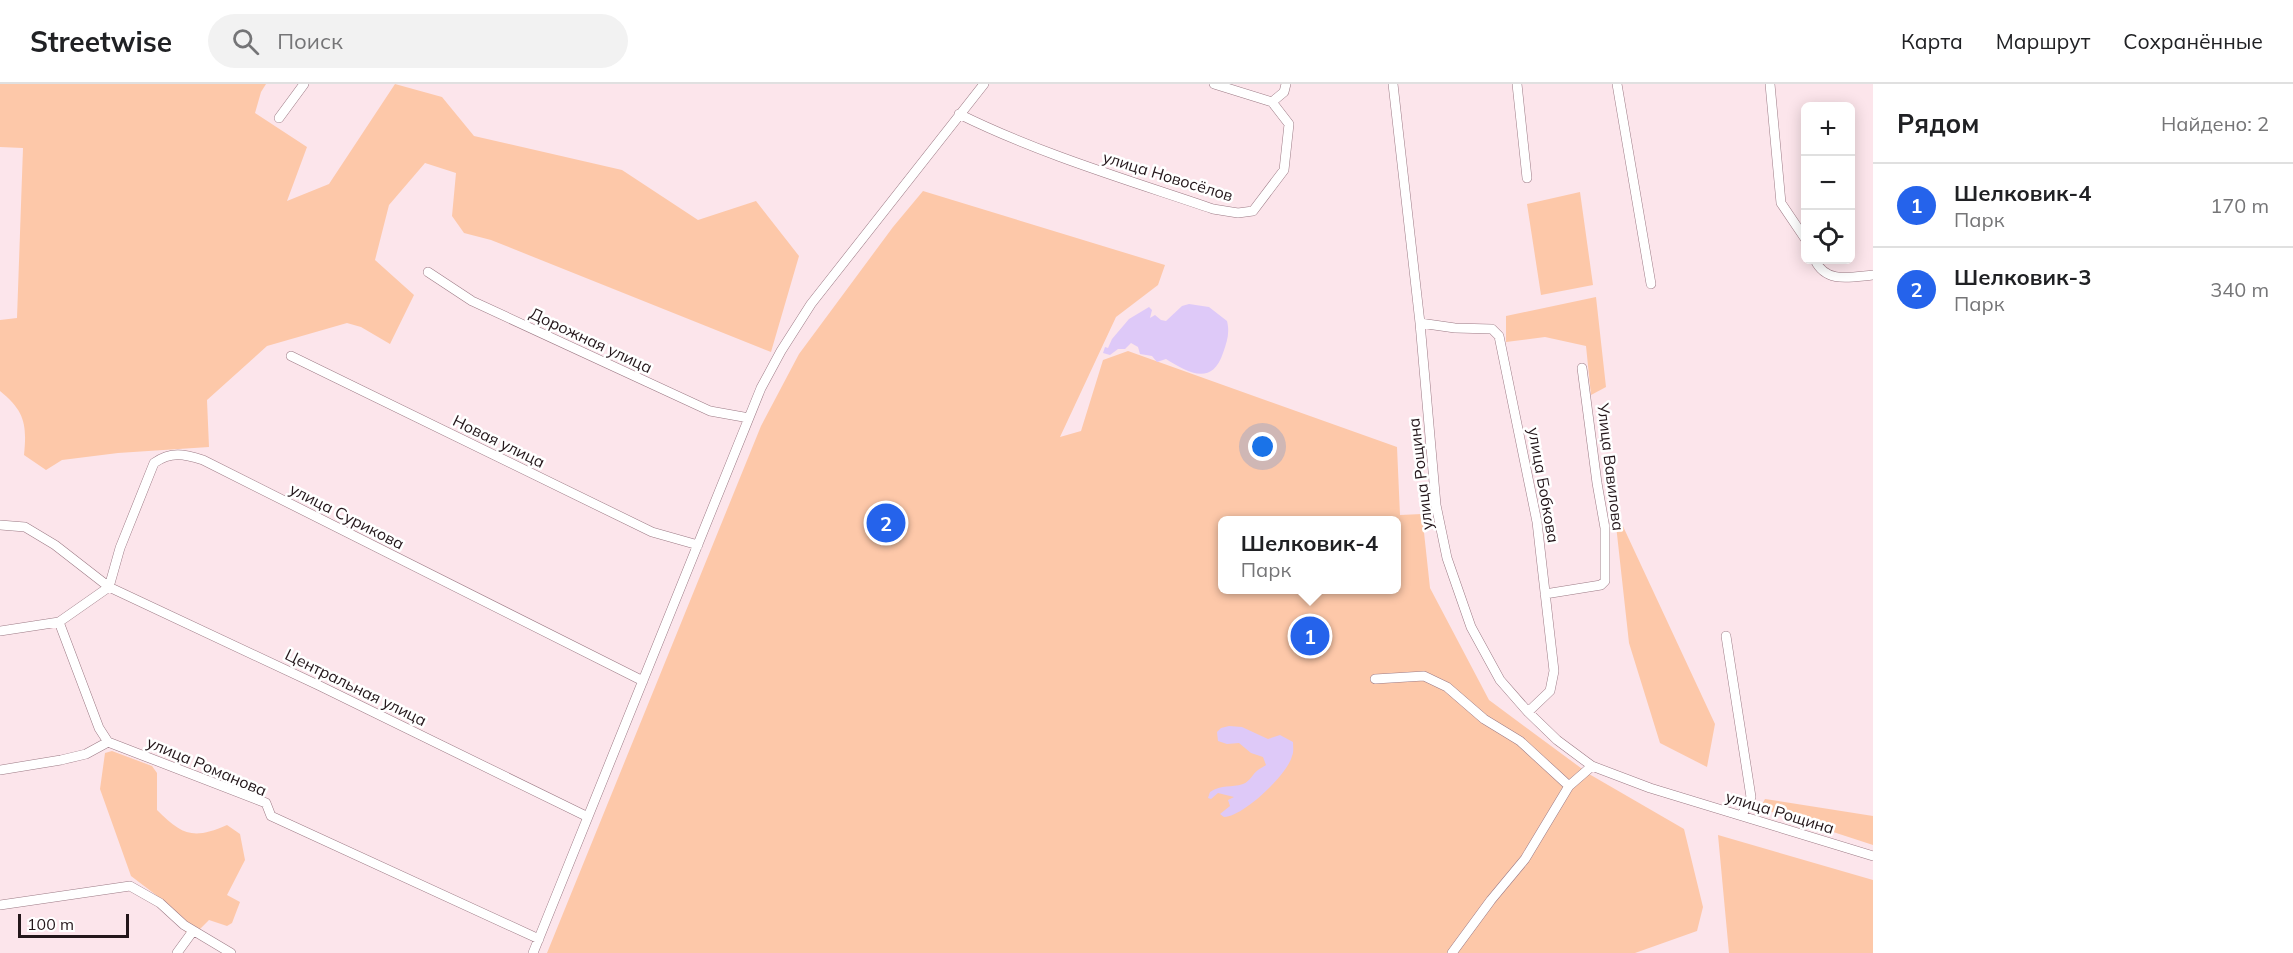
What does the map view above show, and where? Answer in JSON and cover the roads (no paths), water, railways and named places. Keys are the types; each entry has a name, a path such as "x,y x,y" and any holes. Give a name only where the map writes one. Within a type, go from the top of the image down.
{"street":[{"path":"279,118 304,84"},
{"path":"533,953 761,388 811,304 984,84"},
{"path":"1214,84 1272,102 1284,92 1286,84"},
{"name":"улица Рощина","path":"1393,84 1420,323 1436,505 1447,558 1471,627 1500,680 1527,712 1557,740 1592,766 1650,788 1873,856"},
{"path":"1517,84 1527,178"},
{"path":"1617,84 1651,284"},
{"path":"1770,84 1781,203 1801,233"},
{"name":"улица Новосёлов","path":"960,114 1050,154 1213,209 1238,213 1253,211 1284,170 1289,124 1272,102"},
{"path":"1818,264 1832,277 1873,275"},
{"name":"Дорожная улица","path":"428,272 472,301 710,411 749,418"},
{"name":"улица Бобкова","path":"1420,323 1455,328 1492,329 1499,336 1537,522 1554,671 1550,691 1527,712"},
{"name":"Новая улица","path":"291,356 652,532 698,544"},
{"name":"Улица Вавилова","path":"1545,594 1601,585 1605,581 1605,528 1582,368"},
{"name":"улица Сурикова","path":"109,587 120,548 154,463 165,455 187,455 203,460 643,681"},
{"name":"Центральная улица","path":"0,525 25,527 55,545 109,587 329,690 588,817"},
{"path":"0,631 59,621 109,587"},
{"path":"0,770 78,756 108,742 99,728 59,621"},
{"path":"1726,636 1751,797 1742,815"},
{"path":"1376,679 1424,676 1447,687 1484,719 1521,741 1569,786"},
{"name":"улица Романова","path":"108,742 266,803 271,816 539,939"},
{"path":"1452,953 1525,859 1569,786 1592,766"},
{"path":"0,905 130,886 160,903 193,931 231,953"},
{"path":"177,953 193,931"}],"place":[{"name":"Шелковик-3","path":"886,523"},
{"name":"Шелковик-4","path":"1310,636"}]}
